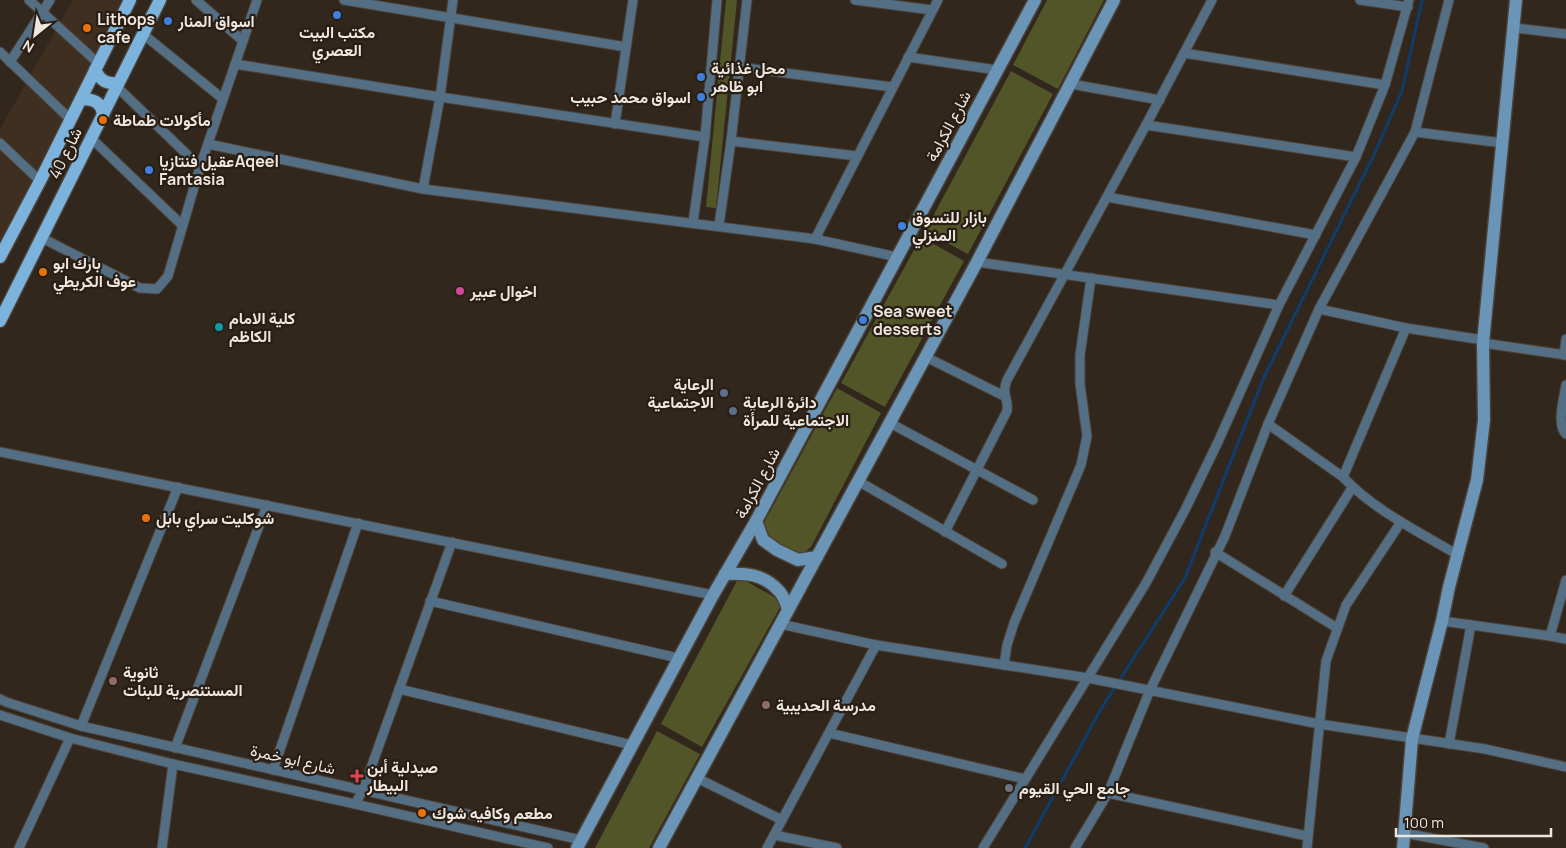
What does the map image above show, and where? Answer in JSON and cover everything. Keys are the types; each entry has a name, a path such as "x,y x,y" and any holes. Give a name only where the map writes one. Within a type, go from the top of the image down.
{"main road":[{"name":"شارع 40","path":"0,257 3,240 40,181 130,0"},
{"name":"شارع 40","path":"0,321 160,0"},
{"path":"97,67 100,78 106,83 117,85"},
{"path":"81,99 90,99 98,102 103,114"}],"street":[{"path":"29,0 97,67"},
{"path":"10,62 50,0"},
{"path":"196,0 243,41"},
{"path":"42,238 140,288 157,290 168,276 200,167 257,0"},
{"path":"344,0 626,47"},
{"path":"423,189 440,97 453,0"},
{"path":"615,124 633,0"},
{"path":"693,222 704,137 717,0"},
{"path":"719,225 731,141 746,0"},
{"path":"856,0 932,10"},
{"path":"815,239 938,0"},
{"name":"شارع الكرامة","path":"579,844 713,594 756,521 1035,0"},
{"path":"659,848 977,262 1114,0"},
{"path":"945,532 1007,411 1003,390 1007,380 1160,100 1212,0"},
{"path":"983,848 1146,583 1185,510 1218,442 1279,305 1356,157 1384,85 1408,3 1360,0"},
{"path":"1075,848 1108,793 1150,690 1225,536 1268,424 1319,308 1415,132 1449,0"},
{"path":"1403,848 1412,739 1477,480 1484,420 1483,341 1516,0"},
{"path":"1514,28 1566,34"},
{"path":"143,34 223,99"},
{"path":"0,52 70,120"},
{"path":"1184,53 1384,85"},
{"path":"908,57 997,70"},
{"path":"236,64 704,137"},
{"path":"739,67 892,87"},
{"path":"1071,84 1160,100"},
{"path":"117,85 200,167"},
{"path":"1146,125 1356,157"},
{"path":"1415,132 1503,142"},
{"path":"91,138 182,224"},
{"path":"731,141 857,156"},
{"path":"0,143 40,181"},
{"path":"208,144 423,189 719,225 815,239 897,257"},
{"path":"1107,197 1316,235"},
{"path":"977,262 1279,305"},
{"path":"1004,665 1007,645 1014,623 1081,465 1087,436 1080,384 1080,355 1091,278"},
{"path":"1319,308 1406,328 1565,355 1566,339"},
{"path":"1343,477 1406,328"},
{"path":"926,357 1004,396"},
{"path":"1566,385 1561,424 1562,431 1566,434"},
{"path":"890,423 1033,500"},
{"path":"1268,424 1343,477 1352,488 1401,522 1458,556"},
{"path":"0,452 713,594"},
{"path":"858,481 1002,564"},
{"path":"81,726 178,487"},
{"path":"1284,596 1352,488"},
{"path":"175,748 267,505"},
{"path":"756,521 763,540 777,550 798,560 817,557"},
{"path":"1306,848 1326,661 1346,605 1401,522"},
{"path":"273,770 358,523"},
{"path":"356,804 363,790 452,542"},
{"path":"1216,552 1338,628"},
{"path":"725,574 749,574 766,582 780,592 788,609"},
{"path":"1550,636 1566,580"},
{"path":"430,601 678,658"},
{"path":"1442,621 1566,639"},
{"path":"780,624 876,645 1088,678 1319,724 1485,749 1566,767"},
{"path":"1449,744 1471,624"},
{"path":"767,848 876,645"},
{"path":"399,689 632,745"},
{"name":"شارع ابو خمرة","path":"0,699 81,726 363,790 579,844"},
{"name":"شارع ابو خمرة","path":"0,715 65,737 172,764 548,848"},
{"path":"20,848 65,737 65,720"},
{"path":"829,734 1025,779"},
{"path":"162,848 172,764"},
{"path":"697,778 782,820"},
{"path":"1108,793 1307,836"},
{"path":"1404,833 1484,848"},
{"path":"774,835 837,848"}],"shaded area":[{"path":"73,0 121,0 0,248 0,129"}],"green space":[{"path":"726,0 737,0 716,208 706,207"},
{"path":"1047,0 1104,0 1058,89 1013,65"},
{"path":"1011,71 1053,94 968,254 925,231"},
{"path":"921,237 964,261 885,407 841,383"},
{"path":"837,388 881,413 811,547 802,554 797,553 767,536 763,528 765,521"},
{"path":"739,577 783,602 702,747 661,724"},
{"path":"657,731 700,754 649,848 595,848"}],"waterway":[{"path":"1025,848 1101,709 1185,578 1264,377 1373,157 1402,91 1422,0"}],"place":[{"name":"مكتب البيت العصري","path":"337,15"},
{"name":"اسواق المنار","path":"168,21"},
{"name":"Lithops cafe","path":"87,28"},
{"name":"محل غذائية ابو ظاهر","path":"701,77"},
{"name":"اسواق محمد حبيب","path":"701,97"},
{"name":"مأكولات طماطة","path":"103,120"},
{"name":"عقيل فنتازياAqeel Fantasia","path":"149,170"},
{"name":"بازار للتسوق المنزلي","path":"902,226"},
{"name":"بارك ابو عوف الكريطي","path":"43,272"},
{"name":"اخوال عبير","path":"460,291"},
{"name":"Sea sweet desserts","path":"863,320"},
{"name":"كلية الامام الكاظم","path":"219,327"},
{"name":"الرعاية الاجتماعية","path":"724,393"},
{"name":"دائرة الرعاية الاجتماعية للمرأة","path":"733,411"},
{"name":"شوكليت سراي بابل","path":"146,518"},
{"name":"ثانوية المستنصرية للبنات","path":"113,681"},
{"name":"مدرسة الحديبية","path":"766,705"},
{"name":"صيدلية أبن البيطار","path":"357,776"},
{"name":"جامع الحي القيوم","path":"1009,788"},
{"name":"مطعم وكافيه شوك","path":"422,813"}]}
